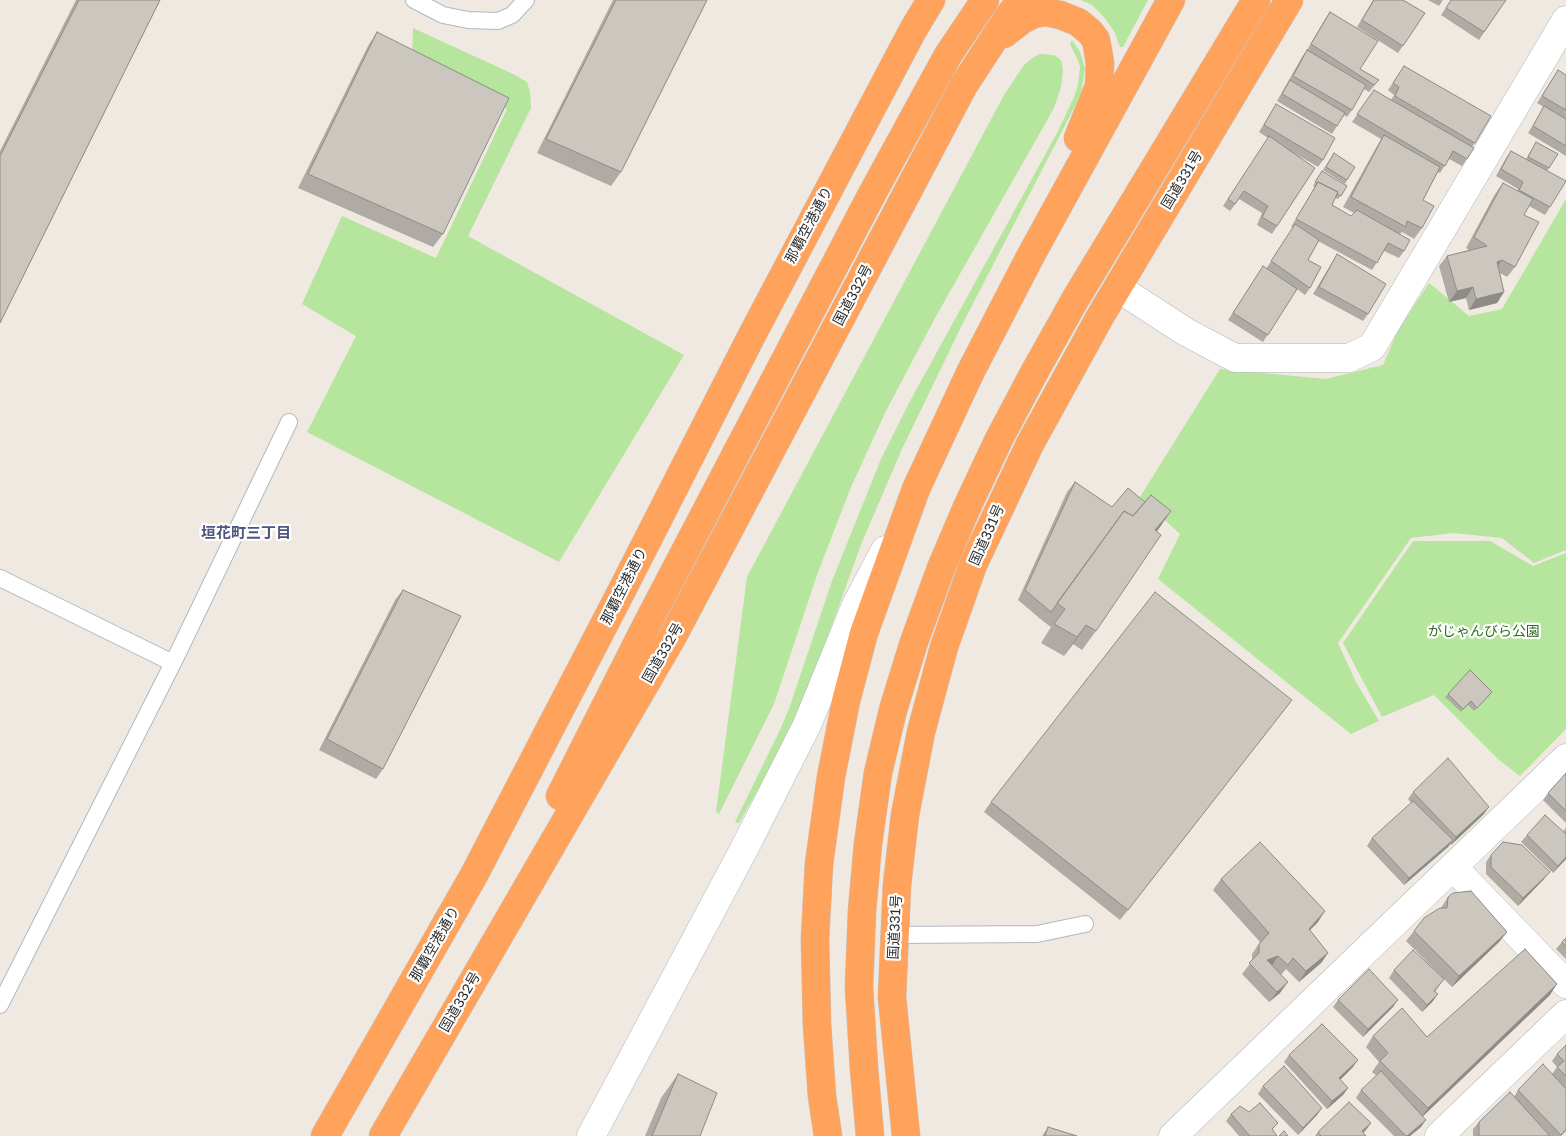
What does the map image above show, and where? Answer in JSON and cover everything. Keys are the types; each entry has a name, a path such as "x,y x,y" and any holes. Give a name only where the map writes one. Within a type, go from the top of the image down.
{"highway":[{"path":"913,30 931,0"},
{"path":"913,30 938,0"},
{"name":"国道332号","path":"440,1036 648,622 872,194 948,55 985,0"},
{"name":"国道332号","path":"440,1036 673,636 964,85 1022,0"},
{"path":"828,1136 822,1096 816,1016 815,939 822,845 831,777 846,701 864,633 916,488 970,373 1030,257 1171,0"},
{"name":"国道331号","path":"870,1136 859,988 862,911 868,844 878,774 893,710 914,642 941,568 967,507 999,439 1035,371 1076,298 1256,0"},
{"name":"国道331号","path":"906,1136 892,997 897,885 905,815 921,732 944,647 973,565 1011,483 1058,392 1289,0"},
{"path":"991,44 1022,20 1034,14 1046,12 1066,17 1084,25 1096,40 1100,63 1099,86 1030,257"},
{"name":"那覇空港通り","path":"325,1136 474,875 619,596 750,336 913,30"},
{"path":"383,1136 440,1036"}],"street":[{"path":"1118,288 1186,332 1235,358 1349,358 1372,347 1566,20"},
{"path":"591,1136 808,725 856,605 916,488"},
{"path":"1173,1136 1566,758"},
{"path":"1453,867 1566,984"},
{"path":"1444,1134 1566,1014"}],"lane":[{"path":"414,0 443,15 468,20 498,21 512,15 526,0"},
{"path":"0,1005 173,662 289,422"},
{"path":"0,578 173,662"},
{"path":"895,935 1037,934 1085,924"}],"green space":[{"path":"1081,0 1148,0 1123,47 1120,47 1114,31 1104,17 1092,5"},
{"path":"413,28 513,74 527,82 530,92 531,108 468,236 684,355 559,562 307,432 356,336 302,304 342,216 436,258 507,109 412,59"},
{"path":"1072,40 1080,52 1085,68 1081,93 962,325 902,449 862,542 820,658 782,747 739,823 735,822 790,706 832,581 881,459 909,403 1057,133 1074,97 1078,85 1080,67 1070,44"},
{"path":"1040,54 1054,55 1061,60 1063,70 1061,87 1054,108 935,318 886,411 851,487 817,575 774,704 719,814 716,812 747,577 1004,95 1024,65"},
{"path":"1566,199 1566,550 1534,563 1502,538 1453,533 1411,538 1338,643 1356,682 1379,721 1351,734 1158,579 1180,534 1140,497 1220,369 1326,379 1383,365 1398,330 1429,283 1469,316 1502,309"},
{"name":"がじゃんびら公園","path":"1413,541 1490,541 1533,566 1566,553 1566,729 1520,776 1499,760 1434,695 1382,717 1343,643"}],"building":[{"path":"79,0 160,0 0,323 0,156"},
{"path":"616,0 707,0 621,172 546,139"},
{"path":"1374,0 1403,0 1425,13 1403,46 1362,20"},
{"path":"1451,0 1506,0 1484,32 1446,8"},
{"path":"1330,12 1378,41 1360,69 1379,80 1374,85 1311,44"},
{"path":"377,32 509,98 443,234 308,174"},
{"path":"1307,50 1366,85 1352,110 1293,76"},
{"path":"1404,66 1491,116 1475,143 1395,96 1399,87 1393,83"},
{"path":"1558,70 1566,75 1566,110 1542,96"},
{"path":"1290,80 1345,113 1337,126 1282,94"},
{"path":"1374,90 1474,148 1467,159 1453,151 1445,166 1357,114"},
{"path":"1276,104 1335,138 1323,160 1264,125"},
{"path":"1544,106 1566,119 1566,146 1533,126"},
{"path":"1384,135 1440,167 1423,200 1434,206 1422,228 1407,221 1406,227 1351,197"},
{"path":"1269,136 1315,168 1277,226 1262,217 1268,206 1244,191 1235,204 1228,199"},
{"path":"1536,142 1558,154 1549,168 1528,157"},
{"path":"1511,151 1566,181 1550,207 1519,190 1523,182 1501,169"},
{"path":"1334,153 1355,167 1347,180 1326,167"},
{"path":"1322,171 1347,186 1341,196 1337,194 1338,192 1315,182"},
{"path":"1318,182 1338,192 1332,205 1351,216 1357,210 1410,240 1404,251 1388,243 1377,263 1296,219"},
{"path":"1503,183 1533,199 1524,215 1539,222 1515,267 1502,260 1497,262 1504,292 1476,299 1473,287 1457,291 1447,256 1487,246 1474,237"},
{"path":"1295,224 1319,240 1308,260 1321,267 1310,288 1271,261"},
{"path":"1337,254 1386,284 1368,314 1319,287"},
{"path":"1263,266 1297,289 1268,335 1233,313"},
{"path":"1075,482 1112,507 1128,488 1145,502 1133,516 1124,511 1051,612 1025,590"},
{"path":"1151,495 1171,511 1155,530 1161,535 1096,631 1086,625 1077,637 1054,624 1065,609 1057,603 1124,511 1133,516"},
{"path":"403,590 461,616 383,769 327,739"},
{"path":"1155,592 1292,700 1128,910 991,802"},
{"path":"1470,670 1492,692 1477,708 1471,701 1463,709 1448,694"},
{"path":"1448,758 1489,807 1456,837 1413,792"},
{"path":"1566,773 1566,811 1548,793"},
{"path":"1413,801 1453,840 1409,878 1372,838"},
{"path":"1545,815 1566,834 1566,857 1558,866 1527,835"},
{"path":"1260,842 1325,911 1309,929 1328,953 1306,971 1293,958 1288,965 1278,956 1267,960 1288,982 1277,992 1249,963 1259,953 1259,944 1269,933 1221,879"},
{"path":"1503,842 1522,845 1550,872 1523,898 1491,867 1491,855"},
{"path":"1471,891 1507,932 1459,976 1414,931 1424,918 1440,908 1447,908 1448,897 1453,893"},
{"path":"1566,938 1566,947 1562,942"},
{"path":"1525,949 1557,984 1428,1108 1380,1061 1388,1053 1373,1036 1402,1008 1427,1037"},
{"path":"1413,950 1444,979 1434,991 1438,994 1427,1005 1394,970"},
{"path":"1369,969 1398,1000 1368,1029 1338,1000"},
{"path":"1322,1024 1358,1060 1339,1078 1348,1088 1332,1101 1289,1055"},
{"path":"1566,1045 1566,1076 1557,1067 1564,1061 1557,1054"},
{"path":"1543,1064 1566,1089 1566,1129 1561,1135 1518,1090"},
{"path":"1284,1066 1322,1108 1303,1128 1263,1086"},
{"path":"1381,1071 1426,1120 1407,1136 1361,1090"},
{"path":"678,1074 717,1093 700,1136 652,1136"},
{"path":"1510,1092 1550,1136 1479,1136 1479,1122"},
{"path":"1349,1102 1371,1123 1362,1131 1366,1136 1321,1136 1318,1132"},
{"path":"1260,1103 1278,1123 1272,1129 1277,1136 1250,1136 1231,1114 1240,1106 1249,1112"},
{"path":"1048,1127 1077,1136 1045,1136"},
{"path":"1284,1131 1288,1136 1279,1136"}],"district":[{"name":"垣花町三丁目","path":"246,533"}]}
